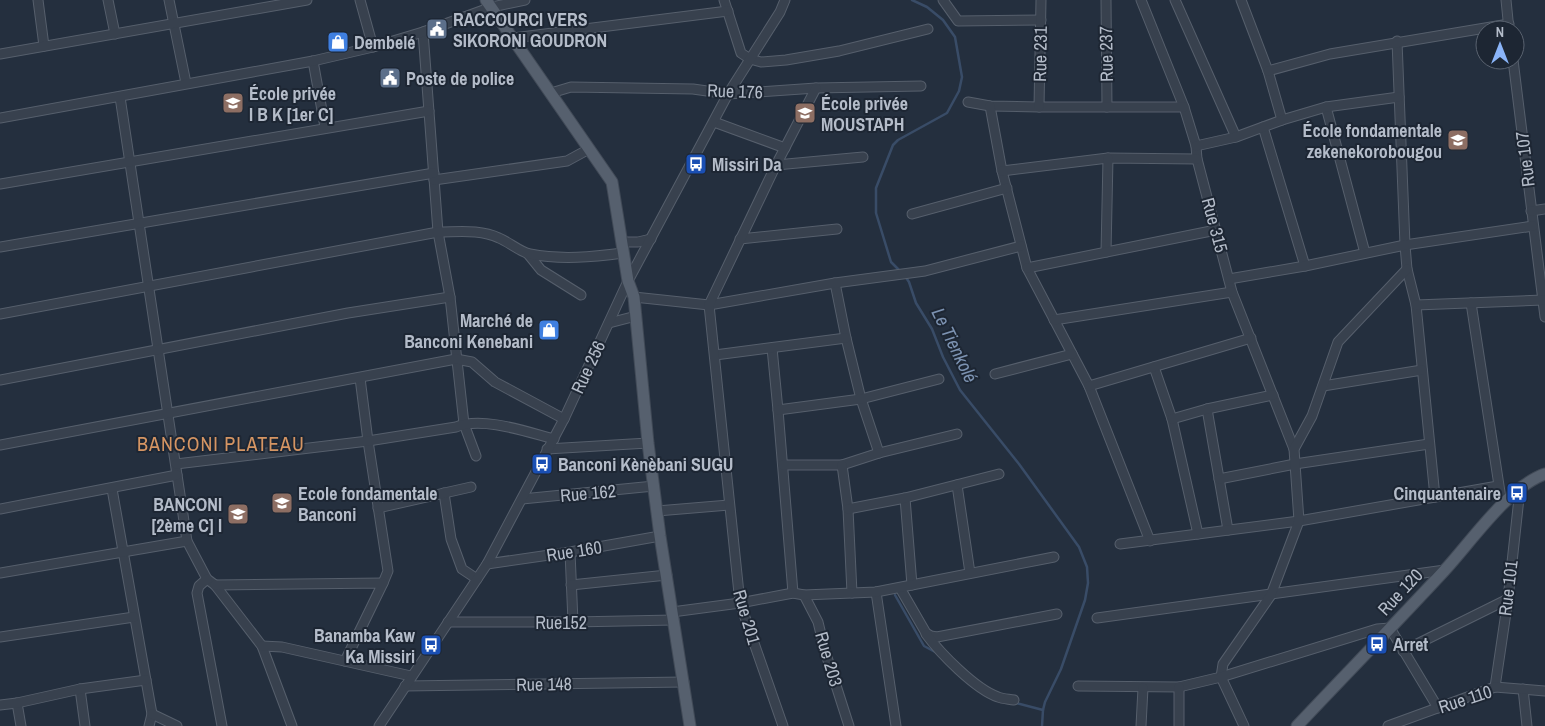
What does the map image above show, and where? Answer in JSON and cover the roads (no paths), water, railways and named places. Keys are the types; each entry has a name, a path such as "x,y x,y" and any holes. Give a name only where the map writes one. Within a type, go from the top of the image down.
{"main road":[{"path":"489,4 612,182 628,281 634,297 648,442 660,536 690,726"},
{"name":"Rue 120","path":"1297,726 1445,570 1502,506 1524,485 1545,474"}],"street":[{"path":"38,0 44,46"},
{"path":"108,0 115,34"},
{"path":"170,0 173,24 186,83"},
{"path":"0,54 173,24 269,3 307,0"},
{"path":"360,0 373,47"},
{"path":"0,118 313,61 373,47 423,32 489,4 525,0"},
{"path":"724,0 741,53 750,59 761,62 786,60 839,51 928,29"},
{"name":"Rue 256","path":"379,726 487,564 564,419 628,281 728,94 780,12 785,0"},
{"path":"944,0 958,21 1041,20"},
{"name":"Rue 231","path":"1039,107 1041,0"},
{"name":"Rue 237","path":"1106,0 1107,107"},
{"name":"Rue 315","path":"1141,0 1184,107 1196,146 1197,159 1232,292 1294,449 1299,521"},
{"path":"1175,0 1236,136"},
{"path":"1241,0 1268,71 1282,120"},
{"path":"1506,0 1508,20"},
{"path":"513,38 728,10"},
{"path":"423,32 438,232 450,297 464,424 476,456"},
{"path":"1268,71 1330,54 1475,32"},
{"path":"1398,42 1407,269 1416,305 1436,497"},
{"path":"313,61 325,127"},
{"name":"Rue 107","path":"1514,70 1545,317"},
{"name":"Rue 176","path":"550,93 572,87 693,89 728,94 816,88 921,86"},
{"path":"709,305 776,165 816,88"},
{"path":"120,97 187,542 207,579 215,585 262,646 292,726"},
{"path":"1196,146 1236,136 1282,120 1326,108 1400,97"},
{"path":"968,102 990,106 1184,107"},
{"path":"990,106 1002,171 1027,268 1089,386 1150,540"},
{"path":"1326,108 1364,253"},
{"path":"0,184 325,127 429,111"},
{"path":"714,122 785,148"},
{"path":"1263,127 1305,266"},
{"path":"0,247 139,223 434,177 567,160 589,149"},
{"path":"776,165 863,157"},
{"path":"1002,171 1108,158 1197,159"},
{"path":"1106,252 1108,158"},
{"path":"912,214 1007,188"},
{"path":"1531,211 1545,209"},
{"path":"1229,279 1305,266 1405,245 1533,226"},
{"path":"740,239 837,229"},
{"path":"1027,268 1216,230"},
{"path":"0,314 438,232 484,232 500,238 528,254 541,270 581,295"},
{"path":"528,254 560,258 591,257 651,239"},
{"path":"634,297 709,305 835,283 926,271 1021,246"},
{"path":"1294,449 1312,416 1338,342 1407,269"},
{"path":"835,283 861,399 880,453"},
{"path":"1054,320 1232,292"},
{"path":"0,380 348,313 450,297"},
{"path":"1416,305 1543,300"},
{"path":"1471,303 1502,506"},
{"name":"Rue 201","path":"709,305 740,603 783,726"},
{"path":"609,323 636,316"},
{"path":"715,355 846,338"},
{"path":"1089,386 1250,338"},
{"path":"772,348 793,593"},
{"path":"995,374 1072,354"},
{"path":"0,445 456,359 472,362 495,382 564,419"},
{"path":"1154,367 1172,419 1198,534"},
{"path":"1323,386 1422,370"},
{"path":"345,661 388,572 360,378"},
{"path":"778,410 861,399 939,379"},
{"path":"1172,419 1206,409 1273,395"},
{"path":"1206,409 1228,530"},
{"path":"176,464 368,441 456,427 464,424 492,425 554,438"},
{"path":"783,465 842,465 880,453 957,434"},
{"path":"548,450 648,442"},
{"path":"1219,479 1296,464 1429,444"},
{"path":"842,465 848,509 852,593"},
{"path":"848,509 904,498 999,474"},
{"path":"0,509 177,476"},
{"path":"957,485 970,573"},
{"name":"Rue 101","path":"1495,687 1524,485"},
{"name":"Rue 162","path":"522,499 654,486"},
{"path":"1120,544 1299,521 1498,486"},
{"path":"378,508 471,487"},
{"path":"112,489 152,714 149,726"},
{"path":"444,493 451,539 462,568 477,579"},
{"path":"904,498 912,585"},
{"path":"657,511 729,505"},
{"path":"1244,726 1221,677 1223,664 1271,595 1299,521"},
{"name":"Rue 160","path":"487,564 660,536"},
{"path":"0,573 187,542"},
{"path":"570,552 573,622"},
{"name":"Rue152","path":"448,622 573,622 673,616 793,593 876,592 1054,557"},
{"path":"1097,618 1445,570"},
{"path":"571,585 666,575"},
{"path":"207,579 199,586 197,593 222,726"},
{"path":"215,585 383,583"},
{"path":"900,588 937,649 964,674 998,697 1014,700"},
{"path":"876,592 896,726"},
{"name":"Rue 203","path":"804,594 818,622 849,726"},
{"path":"1403,651 1508,599"},
{"path":"926,633 937,637 1056,614"},
{"path":"0,637 134,617"},
{"path":"1078,686 1180,687 1221,677 1377,629 1390,628 1438,708"},
{"path":"262,646 282,647 411,676"},
{"path":"0,705 80,689 146,680"},
{"name":"Rue 148","path":"405,686 684,682"},
{"path":"1179,726 1180,687"},
{"name":"Rue 110","path":"1388,726 1402,723 1495,687 1545,691"},
{"path":"1141,726 1143,688"},
{"path":"80,689 85,726"},
{"path":"1523,689 1527,726"},
{"path":"17,703 21,726"},
{"path":"152,714 177,726"}],"waterway":[{"name":"Le Tienkolé","path":"901,272 891,262 876,213 876,188 893,145 898,140 947,113 959,91 962,77 955,37 943,20 927,7 912,0"},
{"name":"Le Tienkolé","path":"905,276 916,303 932,329 943,357 960,390 1019,464 1079,547 1087,567 1088,583 1085,600 1061,669 1045,702 1042,726"},
{"path":"895,595 924,646 937,653"},
{"path":"1016,703 1043,710"}],"place":[{"name":"RACCOURCI VERS SIKORONI GOUDRON","path":"437,29"},
{"name":"Dembelé","path":"338,42"},
{"name":"Poste de police","path":"390,78"},
{"name":"École privée I B K [1er C]","path":"233,103"},
{"name":"École privée MOUSTAPH","path":"805,113"},
{"name":"École fondamentale zekenekorobougou","path":"1458,140"},
{"name":"Missiri Da","path":"696,164"},
{"name":"Marché de Banconi Kenebani","path":"549,330"},
{"name":"Banconi Kènèbani SUGU","path":"542,464"},
{"name":"Cinquantenaire","path":"1517,493"},
{"name":"Ecole fondamentale Banconi","path":"282,503"},
{"name":"BANCONI [2ème C] I","path":"238,514"},
{"name":"Arret","path":"1377,644"},
{"name":"Banamba Kaw Ka Missiri","path":"431,645"}],"district":[{"name":"BANCONI PLATEAU","path":"221,443"}]}
